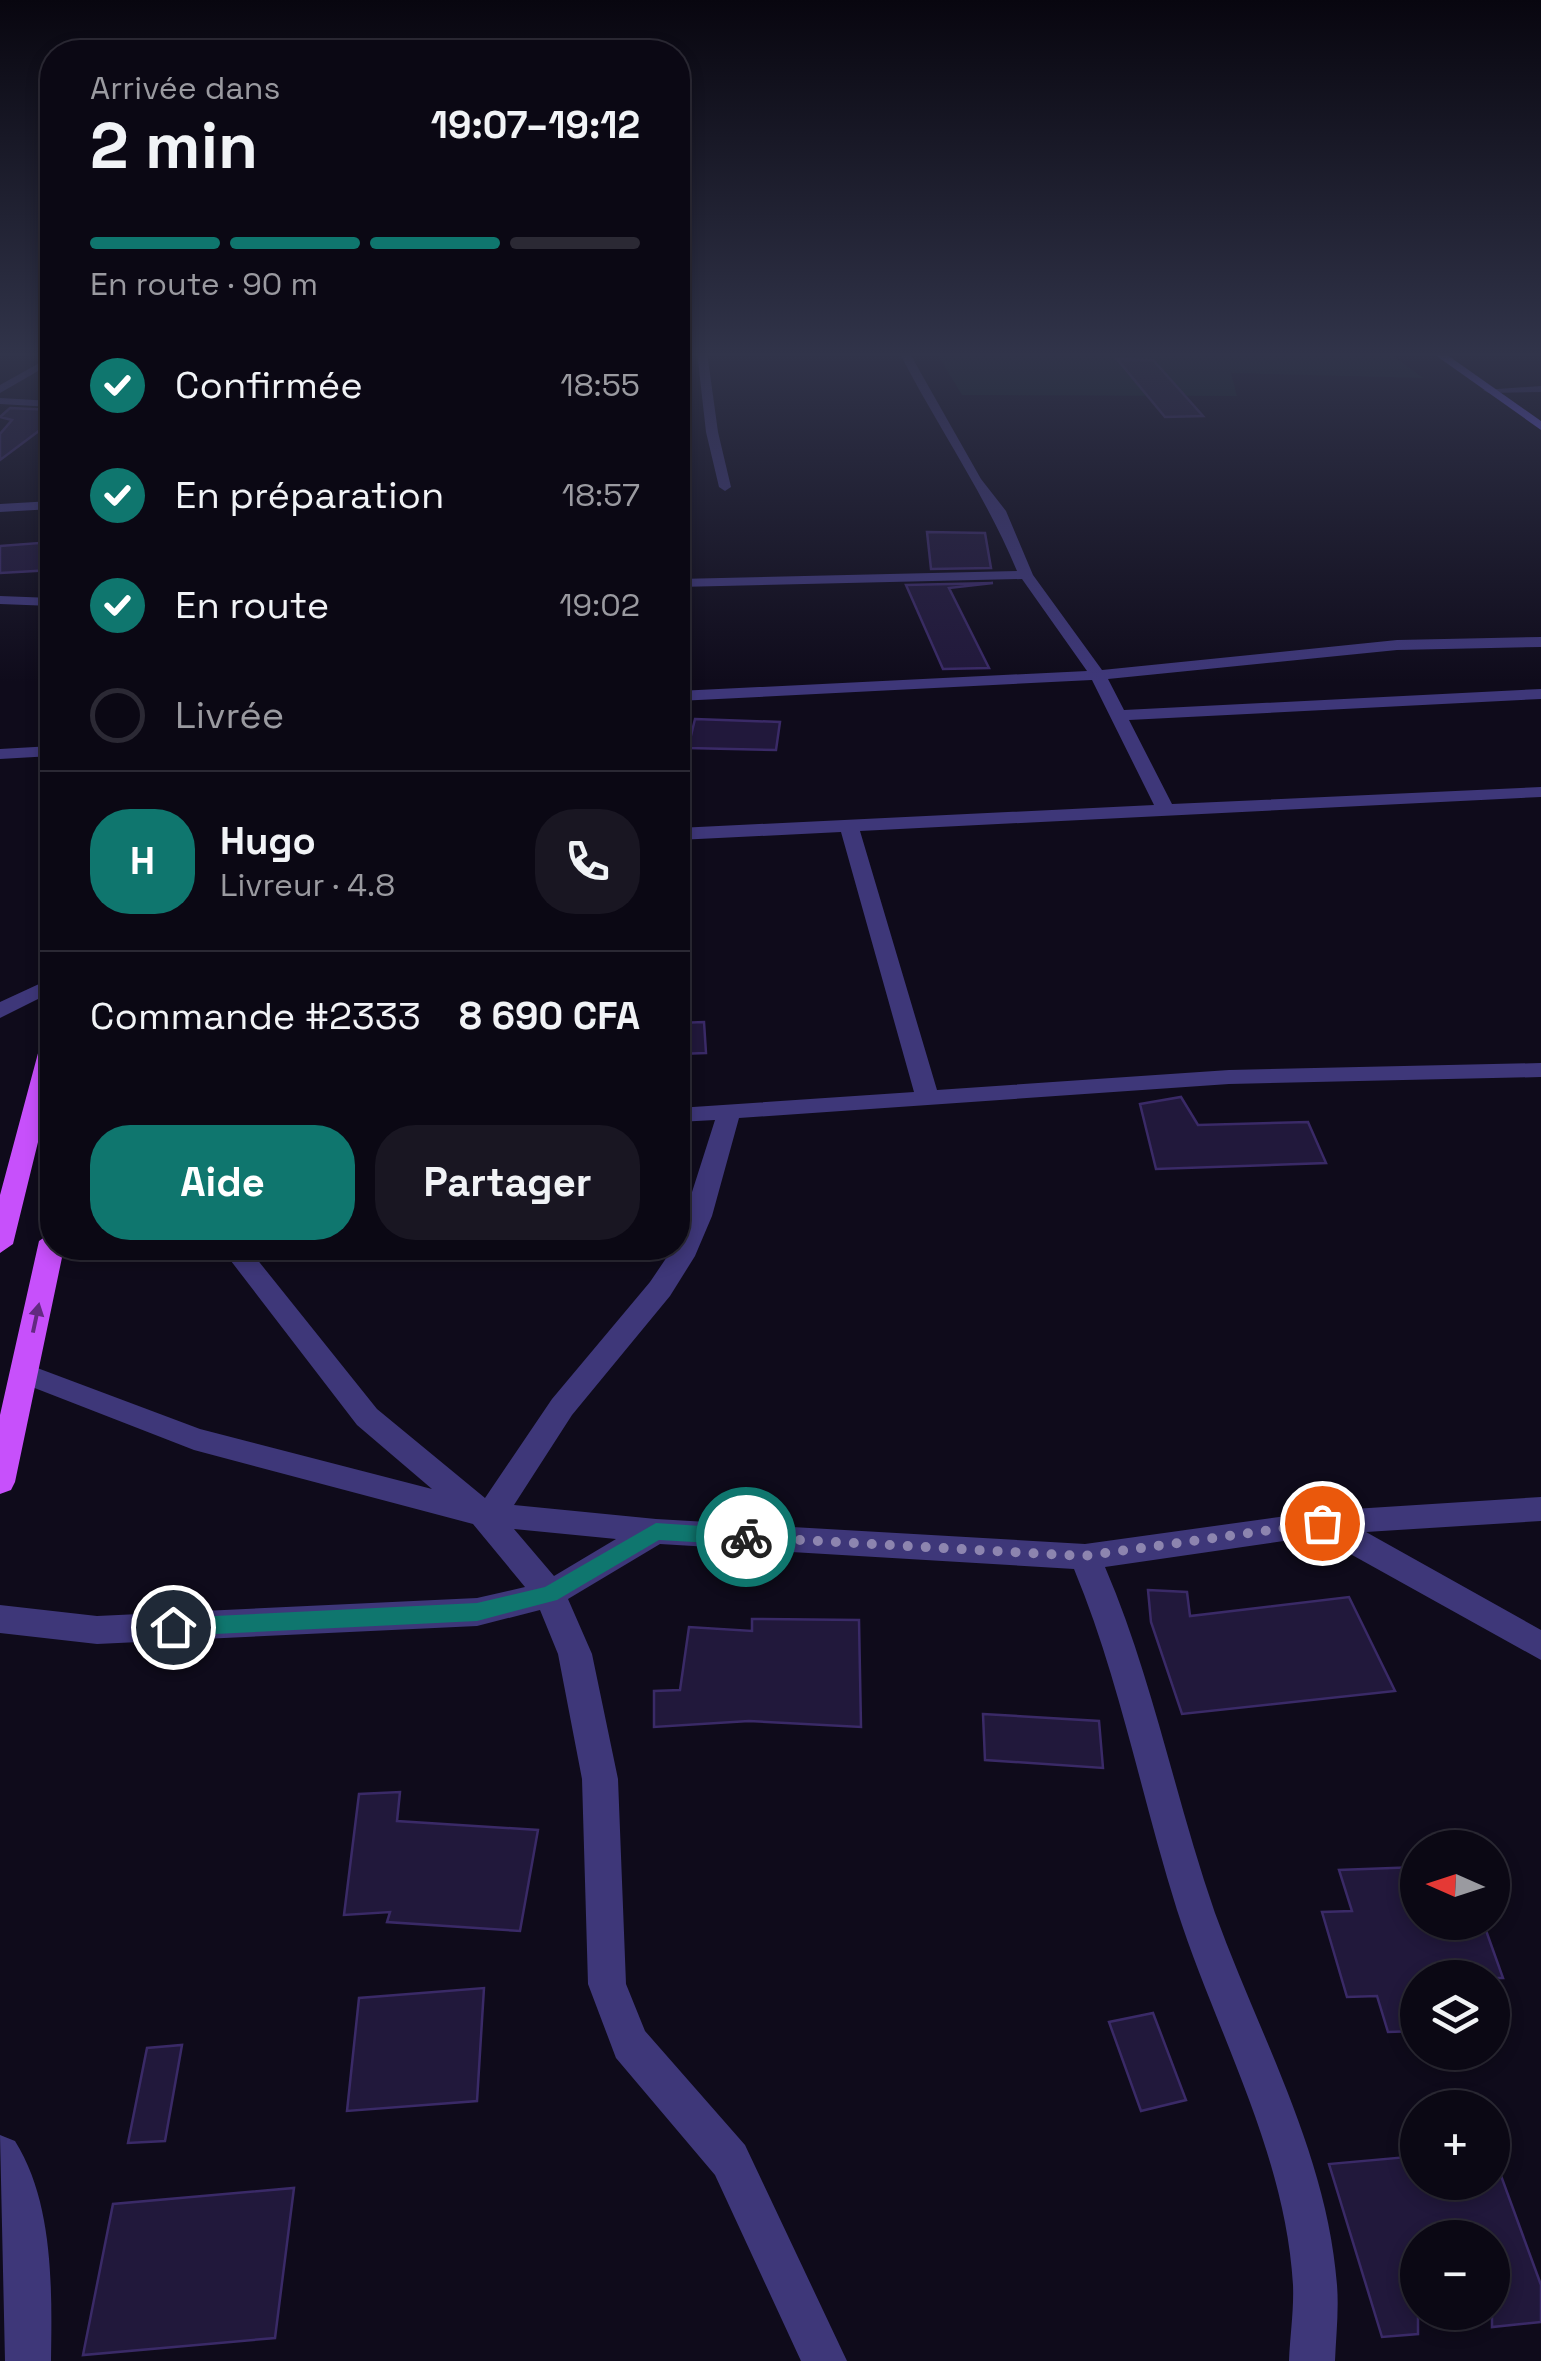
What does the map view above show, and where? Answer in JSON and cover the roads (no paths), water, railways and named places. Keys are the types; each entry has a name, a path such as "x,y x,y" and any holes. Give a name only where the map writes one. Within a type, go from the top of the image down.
{"main road":[{"path":"0,1244 40,1089"},
{"path":"0,1482 48,1260"}],"street":[{"path":"719,462 724,487"},
{"path":"965,462 999,511 1026,575 1098,675 1165,810"},
{"path":"0,508 40,506"},
{"path":"690,583 1026,575"},
{"path":"0,600 40,602"},
{"path":"690,695 1098,675 1397,645 1541,642"},
{"path":"1118,714 1541,694"},
{"path":"0,754 40,752"},
{"path":"690,833 1541,792"},
{"path":"849,826 928,1098"},
{"path":"0,1011 40,990"},
{"path":"690,1114 1229,1077 1541,1070"},
{"path":"690,1237 729,1112"},
{"path":"243,1260 367,1417 487,1514 550,1594 575,1654 600,1779 607,1984 630,2044 730,2160 824,2361"},
{"path":"487,1514 562,1408 679,1260"},
{"path":"24,1373 194,1440 487,1514 656,1532 1084,1556 1322,1523 1541,1509"},
{"path":"1322,1523 1541,1646"},
{"path":"0,1620 116,1630 477,1612 550,1594 656,1532"},
{"path":"1084,1556 1119,1638 1196,1911 1274,2109 1302,2204 1315,2286 1312,2361"},
{"path":"0,2156 16,2196 24,2242 28,2361"}]}
